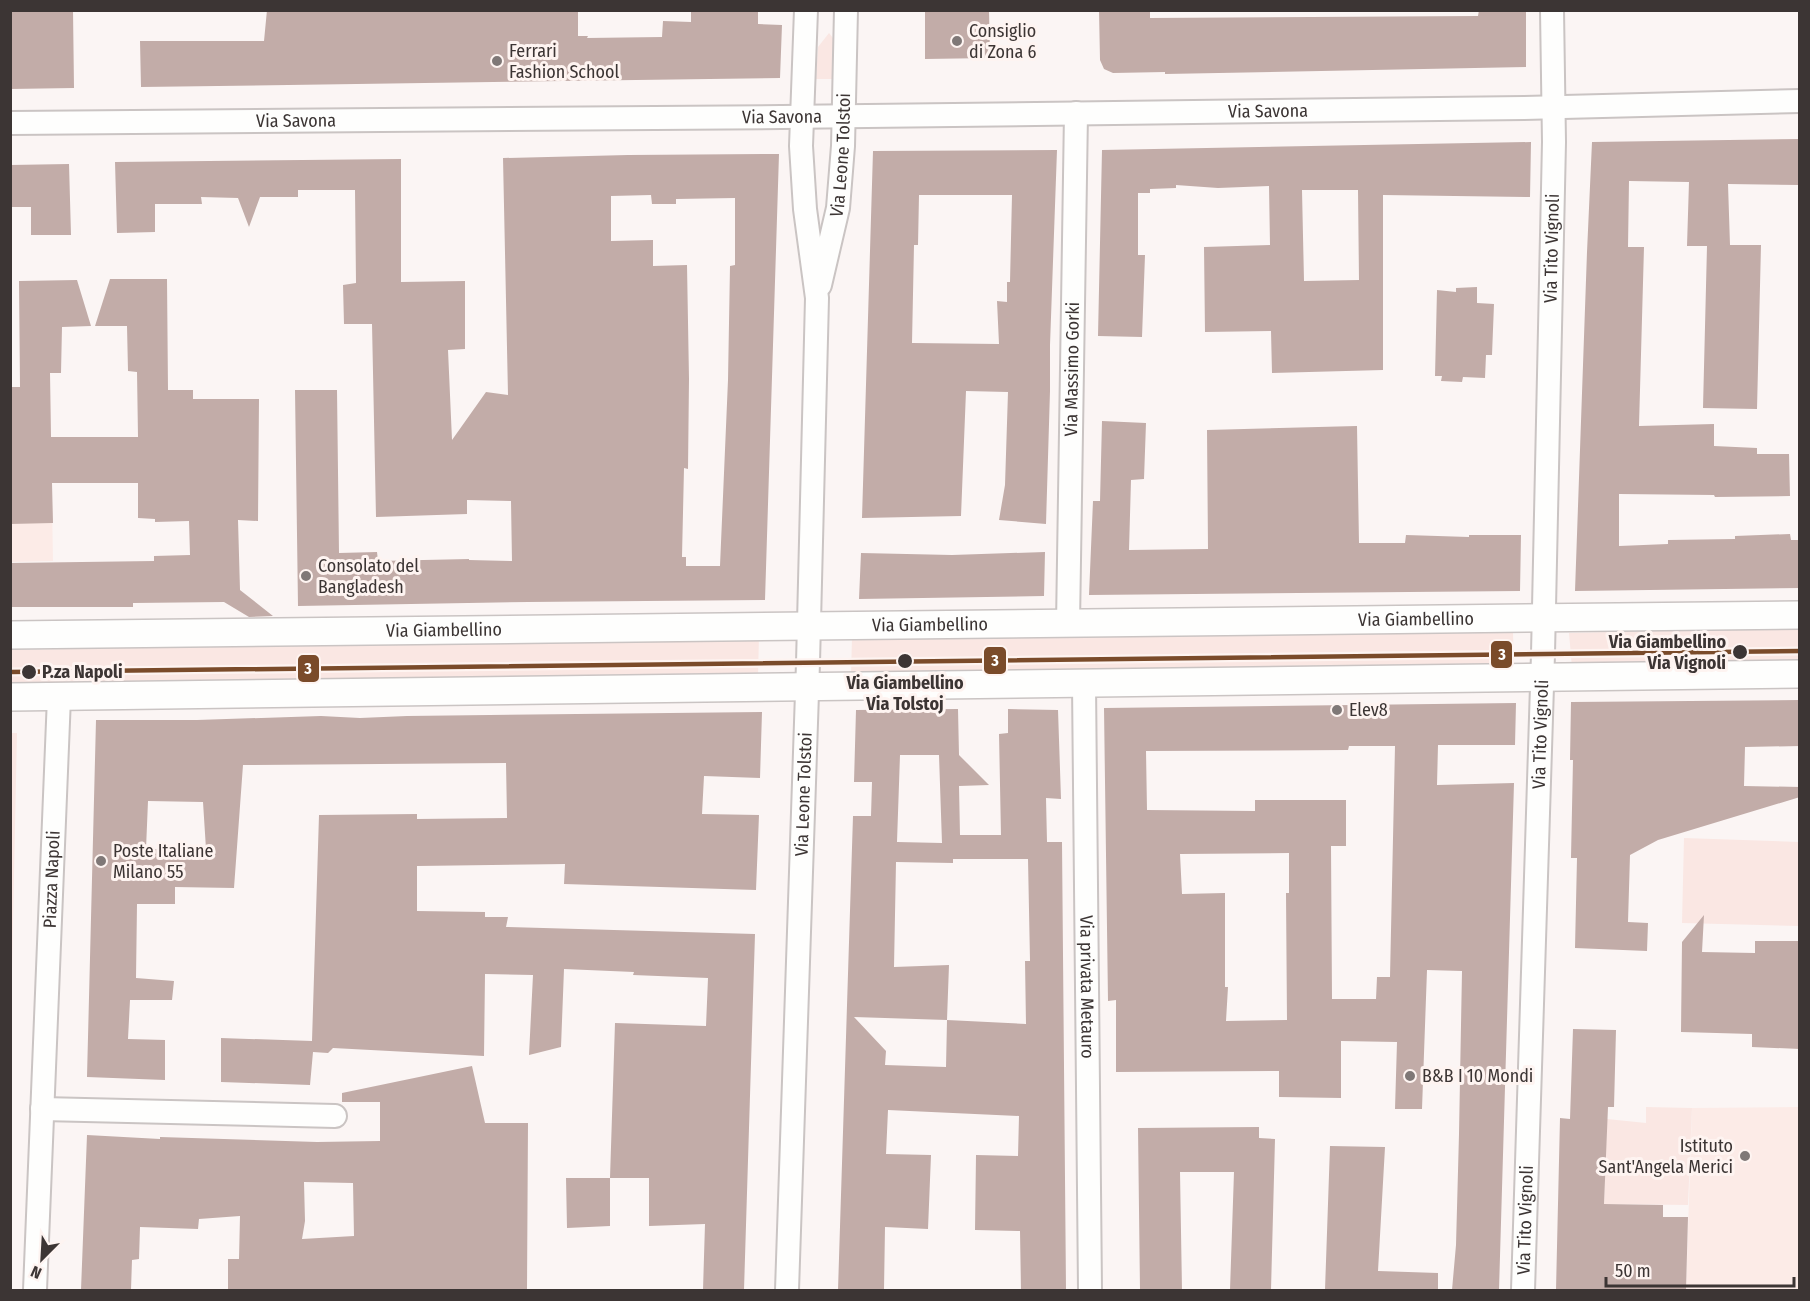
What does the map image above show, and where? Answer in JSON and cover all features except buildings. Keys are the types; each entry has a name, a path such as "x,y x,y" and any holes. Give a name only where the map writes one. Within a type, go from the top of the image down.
{"street":[{"name":"Via Leone Tolstoi","path":"787,1290 817,298 805,209 801,146 806,10"},
{"name":"Via Leone Tolstoi","path":"817,298 838,208 843,146 846,10"},
{"path":"1552,10 1553,106"},
{"name":"Via Savona","path":"10,123 802,117 1800,101"},
{"name":"Via Tito Vignoli","path":"1523,1290 1544,618 1554,154 1553,106"},
{"name":"Via Massimo Gorki","path":"1068,624 1076,113"},
{"name":"Via Giambellino","path":"10,635 1800,615"},
{"path":"10,697 1800,674"},
{"name":"Via privata Metauro","path":"1084,684 1090,1290"},
{"name":"Piazza Napoli","path":"35,1290 59,697"},
{"path":"42,1109 335,1116"}],"shaded area":[{"path":"829,33 837,43 838,79 816,79 818,47"},
{"path":"10,387 50,387 53,561 11,562"},
{"path":"1799,627 1799,667 1572,668 1569,633"},
{"path":"1513,633 1514,669 851,675 852,637"},
{"path":"759,636 758,676 11,685 10,650"},
{"path":"10,733 17,733 11,1017"},
{"path":"1684,838 1799,842 1799,926 1682,923"},
{"path":"1646,1107 1692,1108 1688,1205 1604,1204 1607,1119 1646,1123"},
{"name":"Istituto Sant'Angela Merici","path":"1799,1107 1799,1290 1686,1290 1692,1108"}],"transit line":[{"name":"3","path":"10,672 1800,651"}],"place":[{"name":"Consiglio di Zona 6","path":"957,41"},
{"name":"Ferrari Fashion School","path":"497,61"},
{"name":"Consolato del Bangladesh","path":"306,576"},
{"name":"Via Giambellino Via Vignoli","path":"1740,652"},
{"name":"Via Giambellino Via Tolstoj","path":"905,661"},
{"name":"P.za Napoli","path":"29,672"},
{"name":"Elev8","path":"1337,710"},
{"name":"Poste Italiane Milano 55","path":"101,861"},
{"name":"B&B I 10 Mondi","path":"1410,1076"},
{"name":"Istituto Sant'Angela Merici","path":"1745,1156"}]}
